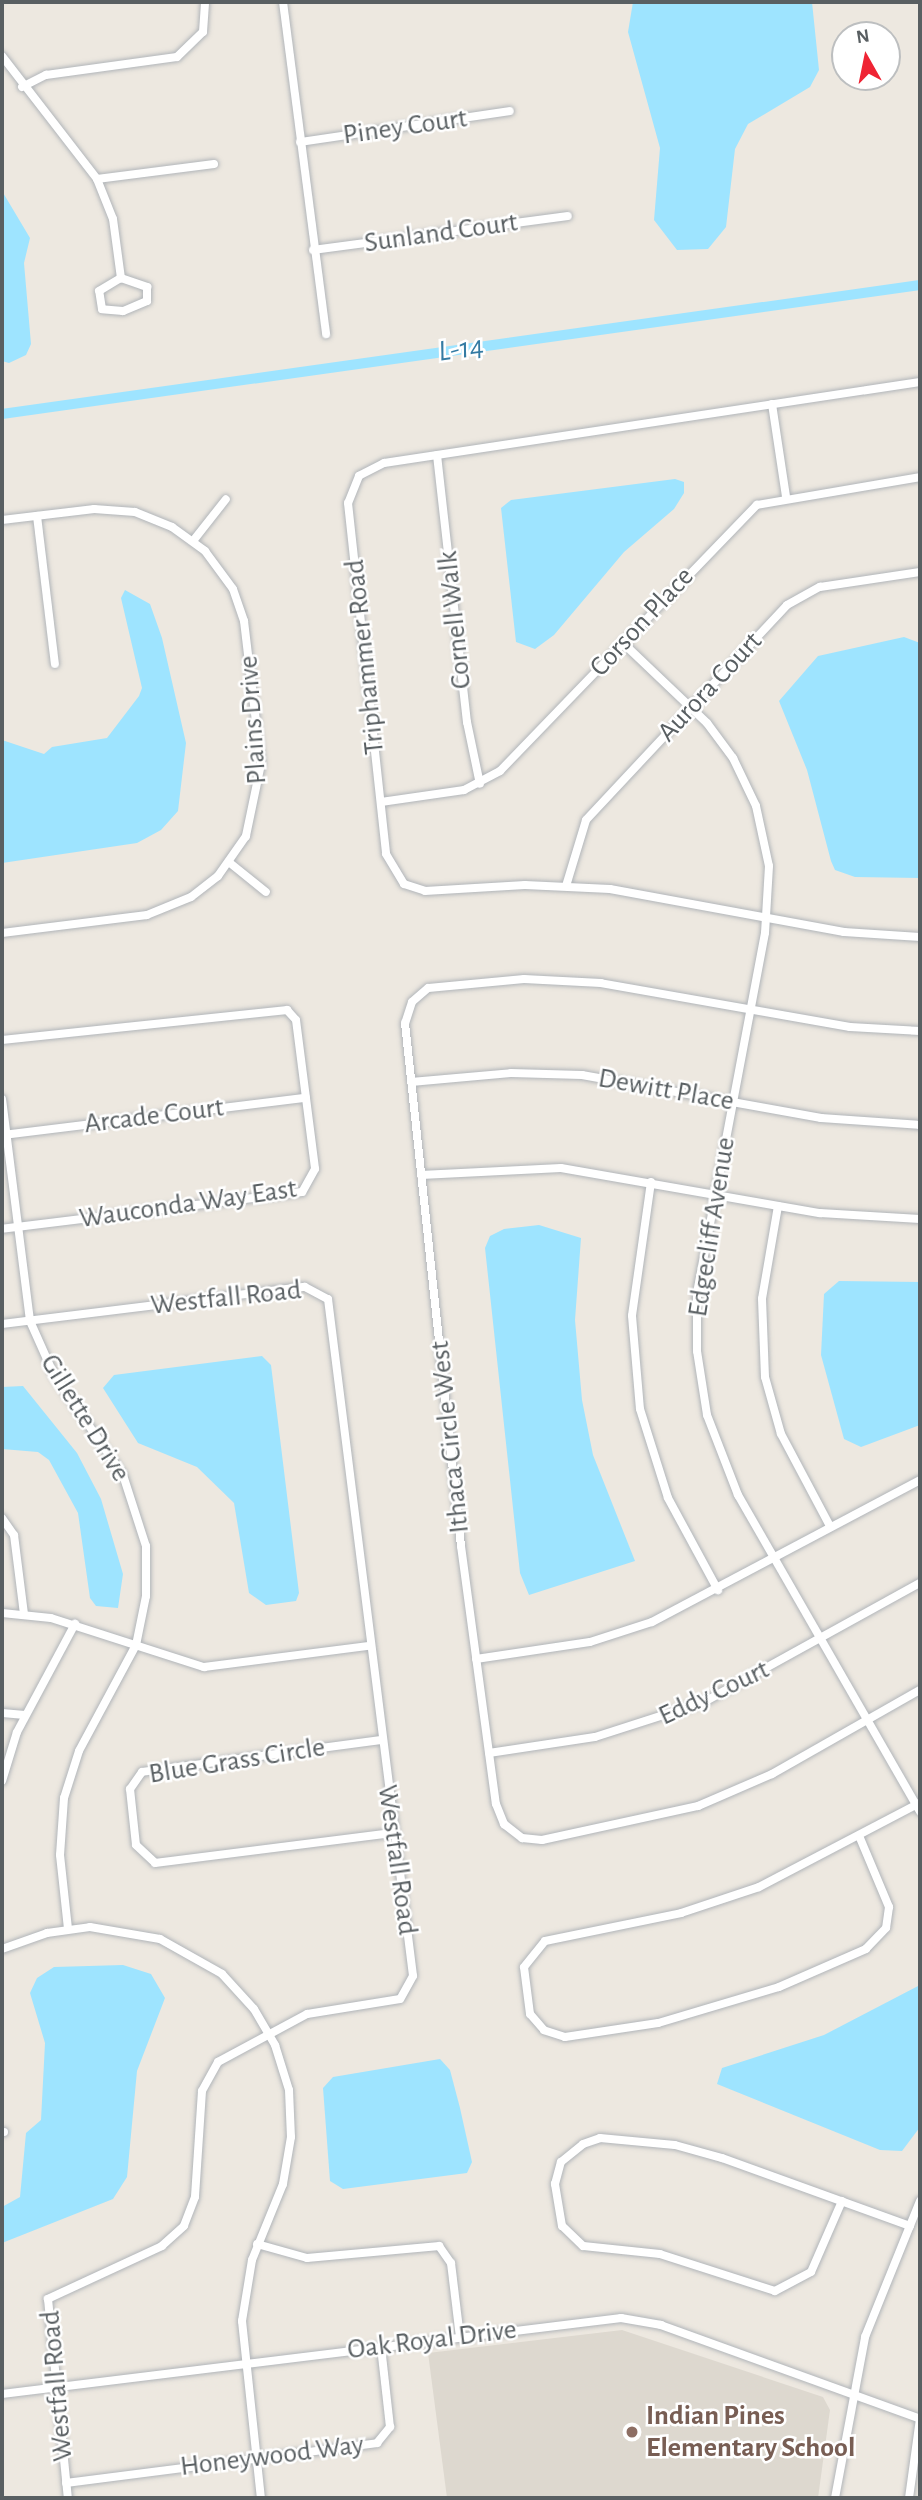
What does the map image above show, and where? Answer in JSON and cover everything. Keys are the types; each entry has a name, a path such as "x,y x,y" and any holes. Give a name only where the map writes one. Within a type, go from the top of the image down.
{"street":[{"path":"22,87 46,75 177,57 203,32 205,2"},
{"path":"283,2 313,250 326,334"},
{"path":"2,56 22,87 76,145 97,179 113,219 121,278"},
{"name":"Piney Court","path":"300,142 510,111"},
{"path":"97,179 214,164"},
{"name":"Sunland Court","path":"313,250 568,216"},
{"path":"121,278 146,287 147,301 123,311 102,309 99,291 121,278"},
{"name":"Triphammer Road","path":"920,383 370,467 349,495 388,861 411,887 566,886 920,937"},
{"path":"772,404 786,497"},
{"name":"Cornell Walk","path":"438,455 467,722 480,784"},
{"name":"Corson Place","path":"381,802 480,784 513,760 746,512 786,497 920,477"},
{"path":"193,541 226,499"},
{"name":"Plains Drive","path":"2,520 135,512 193,541 233,589 248,647 260,784 252,824 230,863 208,886 167,909 2,933"},
{"path":"37,516 55,664"},
{"name":"Aurora Court","path":"566,886 582,825 800,595 920,572"},
{"name":"Edgecliff Avenue","path":"623,643 691,707 729,751 756,806 769,866 768,917 697,1294 700,1380 726,1469 774,1558 919,1806"},
{"path":"230,863 266,892"},
{"name":"Ithaca Circle West","path":"920,1031 850,1027 562,979 435,986 417,997 407,1016 421,1175 477,1659 500,1818 515,1834 542,1840 698,1806 772,1774 920,1690"},
{"name":"Wauconda Way East","path":"2,1040 280,1007 296,1020 315,1169 302,1192 18,1228"},
{"name":"Dewitt Place","path":"411,1082 547,1073 834,1120 920,1125"},
{"name":"Arcade Court","path":"4,1135 306,1098"},
{"name":"Gillette Drive","path":"2,1100 4,1135 30,1321 43,1356 111,1454 139,1514 148,1571 136,1645 79,1751 64,1798 60,1855 68,1929"},
{"path":"421,1175 528,1167 651,1182 778,1206 920,1219"},
{"path":"651,1182 632,1316 640,1409 668,1498 718,1590"},
{"path":"778,1206 762,1299 765,1377 785,1443 830,1525"},
{"path":"2,1230 18,1228"},
{"name":"Westfall Road","path":"30,1321 305,1287 324,1293 394,1833 410,1990 400,1999 307,2014 223,2058 206,2079 195,2197 180,2232 162,2246 48,2299 54,2388 68,2498"},
{"path":"2,1324 30,1321"},
{"path":"477,1659 611,1636 718,1590 830,1525 920,1480"},
{"path":"2,1518 14,1535 24,1614"},
{"name":"Eddy Court","path":"489,1753 594,1737 663,1718 744,1683 920,1583"},
{"path":"2,1614 24,1614 75,1624 211,1667 369,1646"},
{"path":"2,1780 25,1715 75,1624"},
{"path":"2,1713 25,1715"},
{"name":"Blue Grass Circle","path":"382,1740 142,1772 130,1789 136,1845 155,1864 394,1833"},
{"path":"860,1838 889,1907 886,1928 866,1949 748,1998 648,2025 565,2037 544,2030 530,2014 524,1967 545,1941 720,1901 860,1838 919,1806"},
{"path":"2,1949 68,1929 130,1931 182,1948 239,1990 269,2033 289,2090 291,2137 283,2184 257,2244 243,2304 244,2364 261,2498"},
{"path":"842,2201 811,2272 775,2291 660,2254 583,2246 562,2226 555,2184 570,2151 600,2138 694,2149 842,2201 910,2225"},
{"path":"835,2498 851,2393 865,2337 920,2201"},
{"path":"257,2244 307,2258 439,2246 451,2263 460,2337"},
{"name":"Oak Royal Drive","path":"2,2394 460,2337 637,2319 920,2419"},
{"name":"Honeywood Way","path":"66,2483 256,2459 383,2439 390,2420 381,2347"},
{"path":"909,2498 920,2419"}],"shaded area":[{"name":"Indian Pines Elementary School","path":"622,2330 823,2397 830,2410 818,2498 447,2498 428,2353"}],"water":[{"path":"633,2 812,2 819,70 810,87 748,124 735,149 726,227 708,249 677,250 654,220 660,148 628,32"},
{"path":"2,191 30,238 24,263 31,344 26,355 9,363 2,361"},
{"path":"675,479 684,482 684,493 674,509 624,552 554,635 535,649 516,642 501,508 511,500"},
{"path":"125,590 150,604 162,638 186,743 178,811 161,830 137,843 2,863 2,740 44,754 52,747 107,738 139,696 142,688 121,598"},
{"path":"904,637 920,643 920,878 855,877 835,870 831,861 807,770 779,701 818,656"},
{"path":"539,1225 581,1238 575,1320 582,1400 593,1455 635,1561 529,1595 520,1573 485,1248 490,1236 504,1229"},
{"path":"839,1281 920,1282 920,1425 861,1447 844,1439 821,1355 824,1294"},
{"path":"262,1356 271,1365 299,1593 296,1601 266,1605 249,1593 234,1503 197,1467 138,1443 103,1388 114,1375"},
{"path":"23,1386 77,1453 101,1499 123,1574 118,1608 96,1606 90,1598 78,1513 49,1460 38,1452 2,1449 2,1387"},
{"path":"123,1965 151,1974 165,1998 137,2071 127,2177 113,2199 2,2243 2,2207 20,2197 26,2133 41,2120 45,2043 30,1993 37,1978 54,1967"},
{"path":"920,1985 920,2127 902,2151 880,2150 717,2084 722,2068 824,2035"},
{"path":"440,2059 450,2070 460,2108 472,2162 467,2173 343,2189 330,2181 323,2088 333,2077"}],"waterway":[{"name":"L-14","path":"2,414 920,285"}],"place":[{"name":"Indian Pines Elementary School","path":"632,2432"}]}
